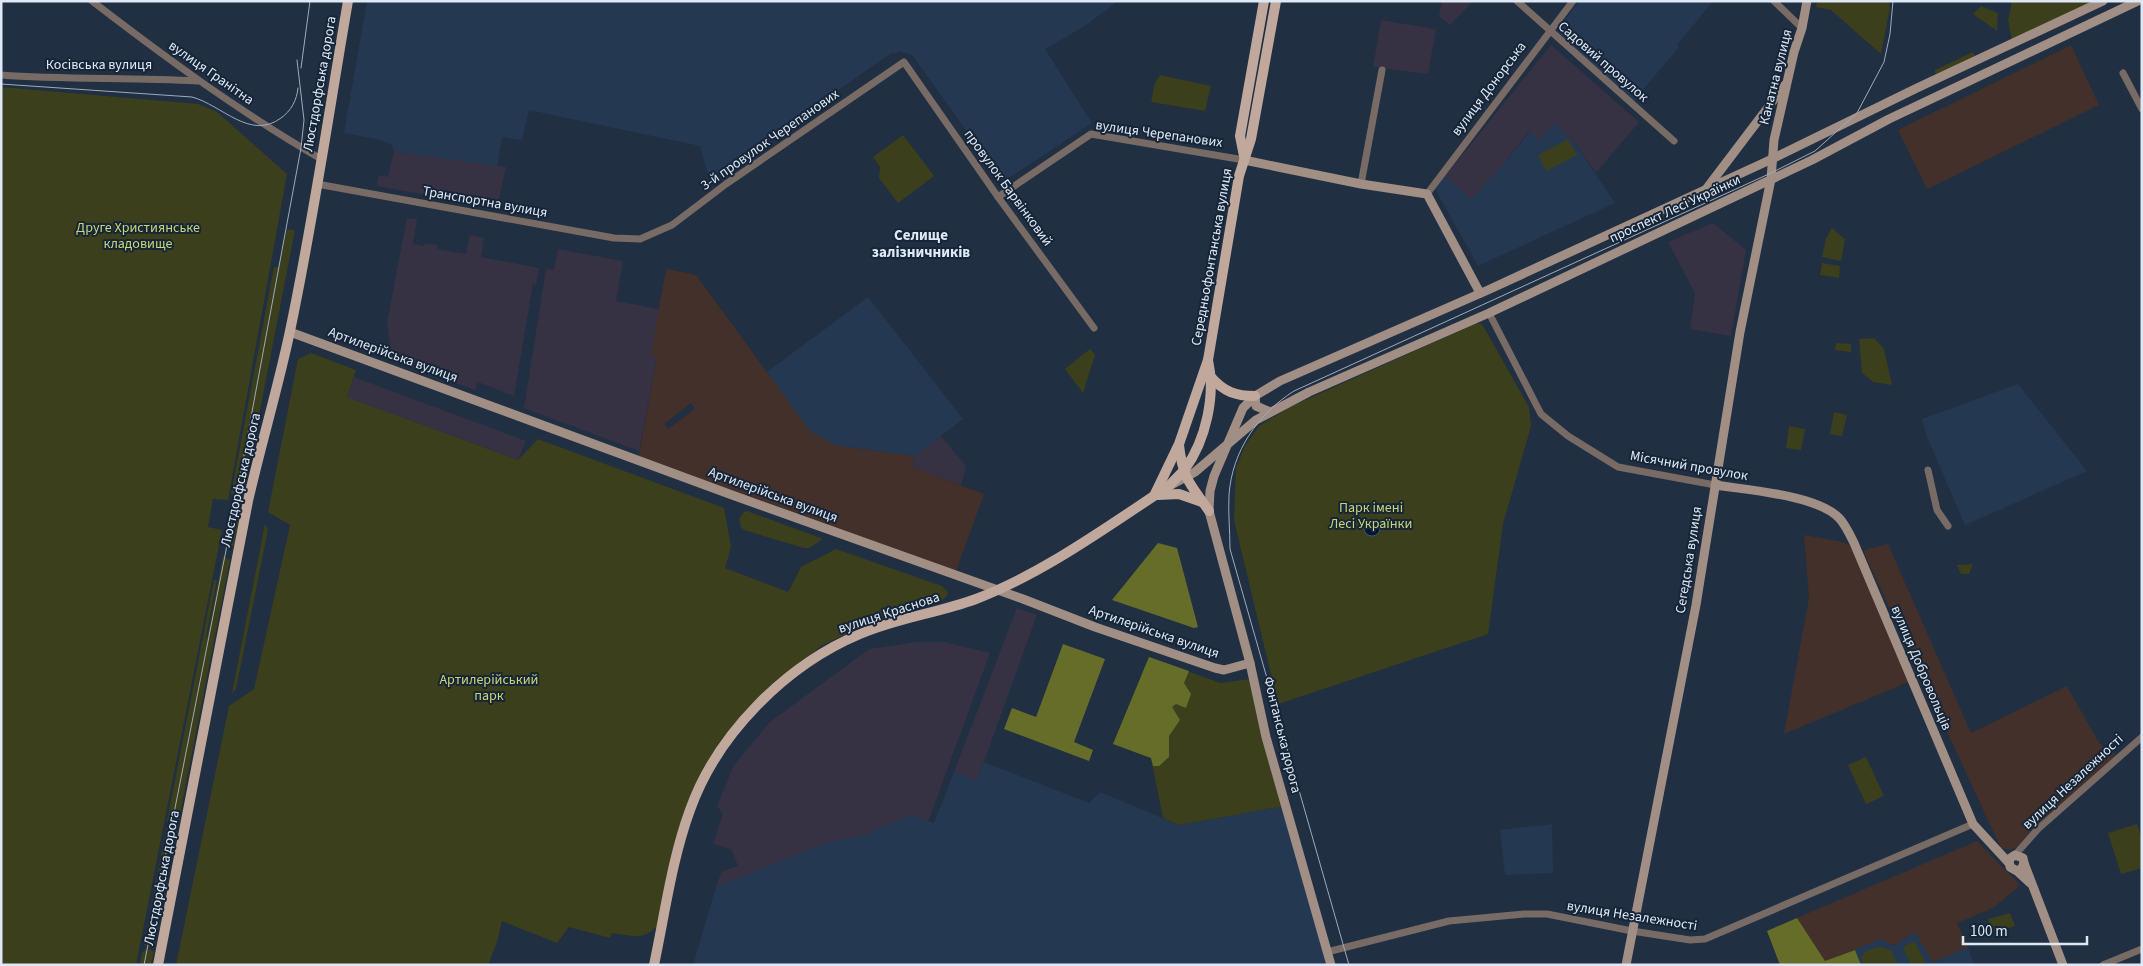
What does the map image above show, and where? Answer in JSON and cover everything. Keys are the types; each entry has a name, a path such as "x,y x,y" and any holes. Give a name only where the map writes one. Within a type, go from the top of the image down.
{"main road":[{"name":"Люстдорфська дорога","path":"158,965 248,501 258,455 269,423 290,332 348,1"},
{"name":"Середньофонтанська вулиця","path":"1244,160 1240,136 1264,1"},
{"name":"Середньофонтанська вулиця","path":"1155,495 1179,444 1208,360 1239,176 1251,139 1276,1"},
{"name":"Канатна вулиця","path":"1772,159 1787,82 1802,28 1807,1"},
{"name":"проспект Лесі Українки","path":"1207,508 1212,483 1243,408 1254,396 1280,381 1480,293 1772,159 1917,88 2103,1"},
{"name":"проспект Лесі Українки","path":"1184,475 1226,446 1256,420 1309,392 1489,313 1771,180 1889,118 2138,1"},
{"path":"1706,188 1787,82"},
{"name":"Сегедська вулиця","path":"1626,965 1696,605 1740,332 1771,180 1772,159"},
{"path":"1244,160 1361,184 1427,194 1480,293"},
{"name":"Артилерійська вулиця","path":"290,332 1095,627 1215,668 1224,670 1250,663"},
{"name":"Середньофонтанська вулиця","path":"1155,495 1184,475 1200,441 1208,409 1211,377 1208,360"},
{"path":"1211,377 1227,391 1238,396 1254,396 1256,406 1270,412"},
{"path":"1179,444 1184,475 1207,508"},
{"name":"Місячний провулок","path":"1715,485 1811,502"},
{"path":"1155,495 1179,494 1207,508"},
{"name":"вулиця Краснова","path":"654,965 678,850 690,810 702,780 743,721 786,680 830,647 861,633 975,599 1025,577 1155,495"},
{"name":"вулиця Добровольців","path":"1811,502 1830,511 1841,520 1854,543 1973,824 2000,852 2017,859 2032,885 2062,965"},
{"name":"Фонтанська дорога","path":"1207,508 1250,663 1266,737 1331,965"},
{"name":"вулиця Добровольців","path":"2017,859 2022,868 2017,871 2032,885"}],"street":[{"name":"вулиця Гранітна","path":"92,1 198,81 264,125 321,159"},
{"name":"Садовий провулок","path":"1517,1 1674,141"},
{"name":"вулиця Донорська","path":"1427,194 1573,1"},
{"path":"1774,1 1802,28"},
{"name":"провулок Барвінковий","path":"904,62 998,197 1094,328"},
{"name":"3-й провулок Черепанових","path":"649,236 672,225 726,184 904,62"},
{"path":"1361,184 1382,70"},
{"path":"2123,73 2142,109"},
{"name":"Косівська вулиця","path":"1,75 55,79 143,77 198,81"},
{"name":"вулиця Черепанових","path":"998,197 1091,134 1244,160"},
{"name":"Транспортна вулиця","path":"317,184 614,238 631,240 649,236"},
{"name":"Місячний провулок","path":"1489,313 1541,414 1568,436 1618,466 1715,485"},
{"path":"1928,470 1937,510 1948,526"},
{"name":"вулиця Незалежності","path":"2017,859 2023,847 2038,829 2142,737"},
{"name":"вулиця Незалежності","path":"1327,952 1449,921 1524,914 1547,914 1632,931 1690,940 1705,939 1973,824"},
{"path":"2104,965 2142,949"}],"shaded area":[{"path":"367,1 1118,1 1085,26 1045,49 1092,123 1003,182 912,55 899,51 894,54 892,53 861,74 740,161 718,174 708,174 700,146 529,110 522,140 502,137 497,166 394,151 391,144 344,133"},
{"path":"1442,1 1473,1 1450,25 1439,16"},
{"path":"1579,1 1713,1 1677,45 1679,47 1631,104 1553,36"},
{"path":"1381,20 1436,29 1428,74 1373,67"},
{"path":"1551,45 1639,122 1596,173 1574,142 1539,140 1529,132 1497,172 1471,199 1445,176"},
{"path":"2071,45 2099,105 1927,189 1898,130"},
{"path":"1554,124 1574,142 1615,203 1478,266 1435,189 1445,176 1471,199 1497,172 1530,132 1539,140"},
{"path":"394,151 506,167 497,208 377,186 379,175 388,177"},
{"path":"407,218 417,219 413,244 424,246 425,243 438,245 437,249 466,254 470,235 484,238 481,257 539,268 536,285 533,284 514,396 478,382 475,390 392,361 387,322"},
{"path":"1713,223 1746,250 1731,336 1690,329 1695,293 1668,242"},
{"path":"558,249 623,261 616,301 659,309 651,355 657,356 639,451 524,408 546,269 554,270"},
{"path":"666,269 696,275 810,431 835,445 915,456 912,467 984,494 955,574 638,460 657,356 650,355","holes":["691,403 695,409 668,429 664,424"]},
{"path":"868,297 963,419 915,456 835,445 810,431 767,372"},
{"path":"354,377 526,441 518,460 347,397"},
{"path":"2018,384 2087,471 1965,525 1927,437 1922,419"},
{"path":"941,436 966,466 961,485 912,467 915,456"},
{"path":"1372,520 1380,528 1372,536 1364,528"},
{"path":"1804,535 1843,542 1852,547 1911,681 1784,734 1809,598"},
{"path":"1888,544 1971,733 2067,686 2099,743 2117,756 2017,847 2010,850 2001,848 1865,555 1864,550"},
{"path":"1017,608 1037,615 977,781 954,772"},
{"path":"917,642 944,642 990,653 928,822 912,815 865,835 830,842 716,887 722,871 738,866 731,849 713,844 723,814 717,806 734,765 770,722 869,649"},
{"path":"984,762 1089,803 1100,792 1179,825 1285,806 1329,965 693,965 716,887 830,842 865,835 912,815 934,823 954,772 977,781"},
{"path":"1552,824 1553,873 1505,875 1500,830"},
{"path":"1977,841 2020,885 1993,908 1957,923 1968,947 1933,962 1915,933 1895,945 1887,944 1883,938 1825,962 1797,918"},
{"path":"1797,918 1825,962 1883,938 1887,944 1895,945 1915,932 1933,962 1968,947 1974,965 1780,965 1767,931"}],"green space":[{"path":"1817,1 1889,1 1890,8 1881,54 1831,10 1816,7"},
{"path":"2012,1 2096,1 2012,41 2008,20"},
{"path":"1981,6 1998,13 1997,31 1973,14"},
{"path":"1973,52 1975,57 1937,75 1935,73 1935,70"},
{"path":"1160,75 1211,86 1205,111 1151,102 1155,83"},
{"name":"Друге Християнське кладовище","path":"1,87 198,104 217,112 287,174 228,500 213,499 208,527 222,530 136,965 1,965"},
{"path":"903,135 934,176 898,203 879,178 880,167 873,157"},
{"path":"1568,139 1577,155 1546,171 1538,155"},
{"path":"1832,228 1845,239 1841,261 1822,257 1826,238"},
{"path":"287,229 295,230 234,545 225,548 235,495 231,494 274,267 279,267"},
{"path":"1822,263 1840,266 1839,278 1820,275"},
{"name":"Парк імені Лесі Українки","path":"1477,323 1482,324 1529,407 1531,426 1503,524 1488,634 1278,704 1234,520 1236,468 1245,446 1259,426 1290,407"},
{"path":"1874,338 1884,349 1892,385 1873,382 1862,373 1859,339"},
{"path":"1836,343 1851,344 1851,352 1835,350"},
{"path":"1090,349 1095,355 1083,393 1065,369"},
{"name":"Артилерійський парк","path":"311,353 356,370 347,397 518,460 538,439 724,508 731,547 725,568 788,592 801,567 836,549 942,586 948,592 947,596 942,600 877,619 821,646 768,688 743,715 692,797 659,924 649,933 638,936 612,933 610,938 569,927 557,943 502,921 497,942 488,965 176,965 229,706 254,689 290,525 268,512 298,359"},
{"path":"1834,412 1847,415 1842,436 1830,434"},
{"path":"1789,426 1805,429 1801,450 1786,448"},
{"path":"747,511 821,538 822,540 809,548 804,548 744,530 739,519"},
{"path":"265,524 268,530 236,689 232,693"},
{"path":"1158,543 1177,548 1198,627 1194,628 1112,600"},
{"path":"223,556 230,560 178,824 167,821 214,580 217,580 207,638"},
{"path":"1973,564 1969,574 1961,574 1957,565"},
{"path":"1063,644 1105,659 1074,742 1093,750 1089,761 1004,729 1012,708 1036,717"},
{"path":"1149,657 1220,683 1251,679 1285,806 1179,825 1163,818 1151,758 1113,744"},
{"path":"1149,657 1189,671 1184,683 1191,694 1186,708 1176,704 1172,707 1180,720 1169,736 1169,757 1159,766 1153,766 1151,758 1113,744"},
{"path":"1866,757 1884,796 1866,804 1848,765"},
{"path":"2137,824 2142,839 2142,868 2121,874 2108,833"},
{"path":"167,826 177,828 155,945 151,947 144,945"},
{"path":"2010,913 2015,926 1993,933 1988,919"},
{"path":"1797,918 1825,961 1855,950 1861,965 1780,965 1767,931"},
{"path":"1914,941 1926,963 1911,965 1903,947"},
{"path":"1881,947 1891,950 1898,965 1864,965 1861,957 1870,950"},
{"path":"146,949 154,951 151,965 140,965 142,953"}],"tram line":[{"path":"301,68 310,1"},
{"path":"1349,965 1230,549 1229,495 1235,463 1241,449 1258,422 1281,400 1294,391 1771,173 1815,151 1857,113 1884,62 1890,34 1893,1"},
{"path":"144,965 231,525 301,148 304,120 297,60"},
{"path":"1,84 192,97 247,124 258,126 270,124 285,115 293,105 298,88"}],"district":[{"name":"Селище залізничників","path":"921,244"}]}
